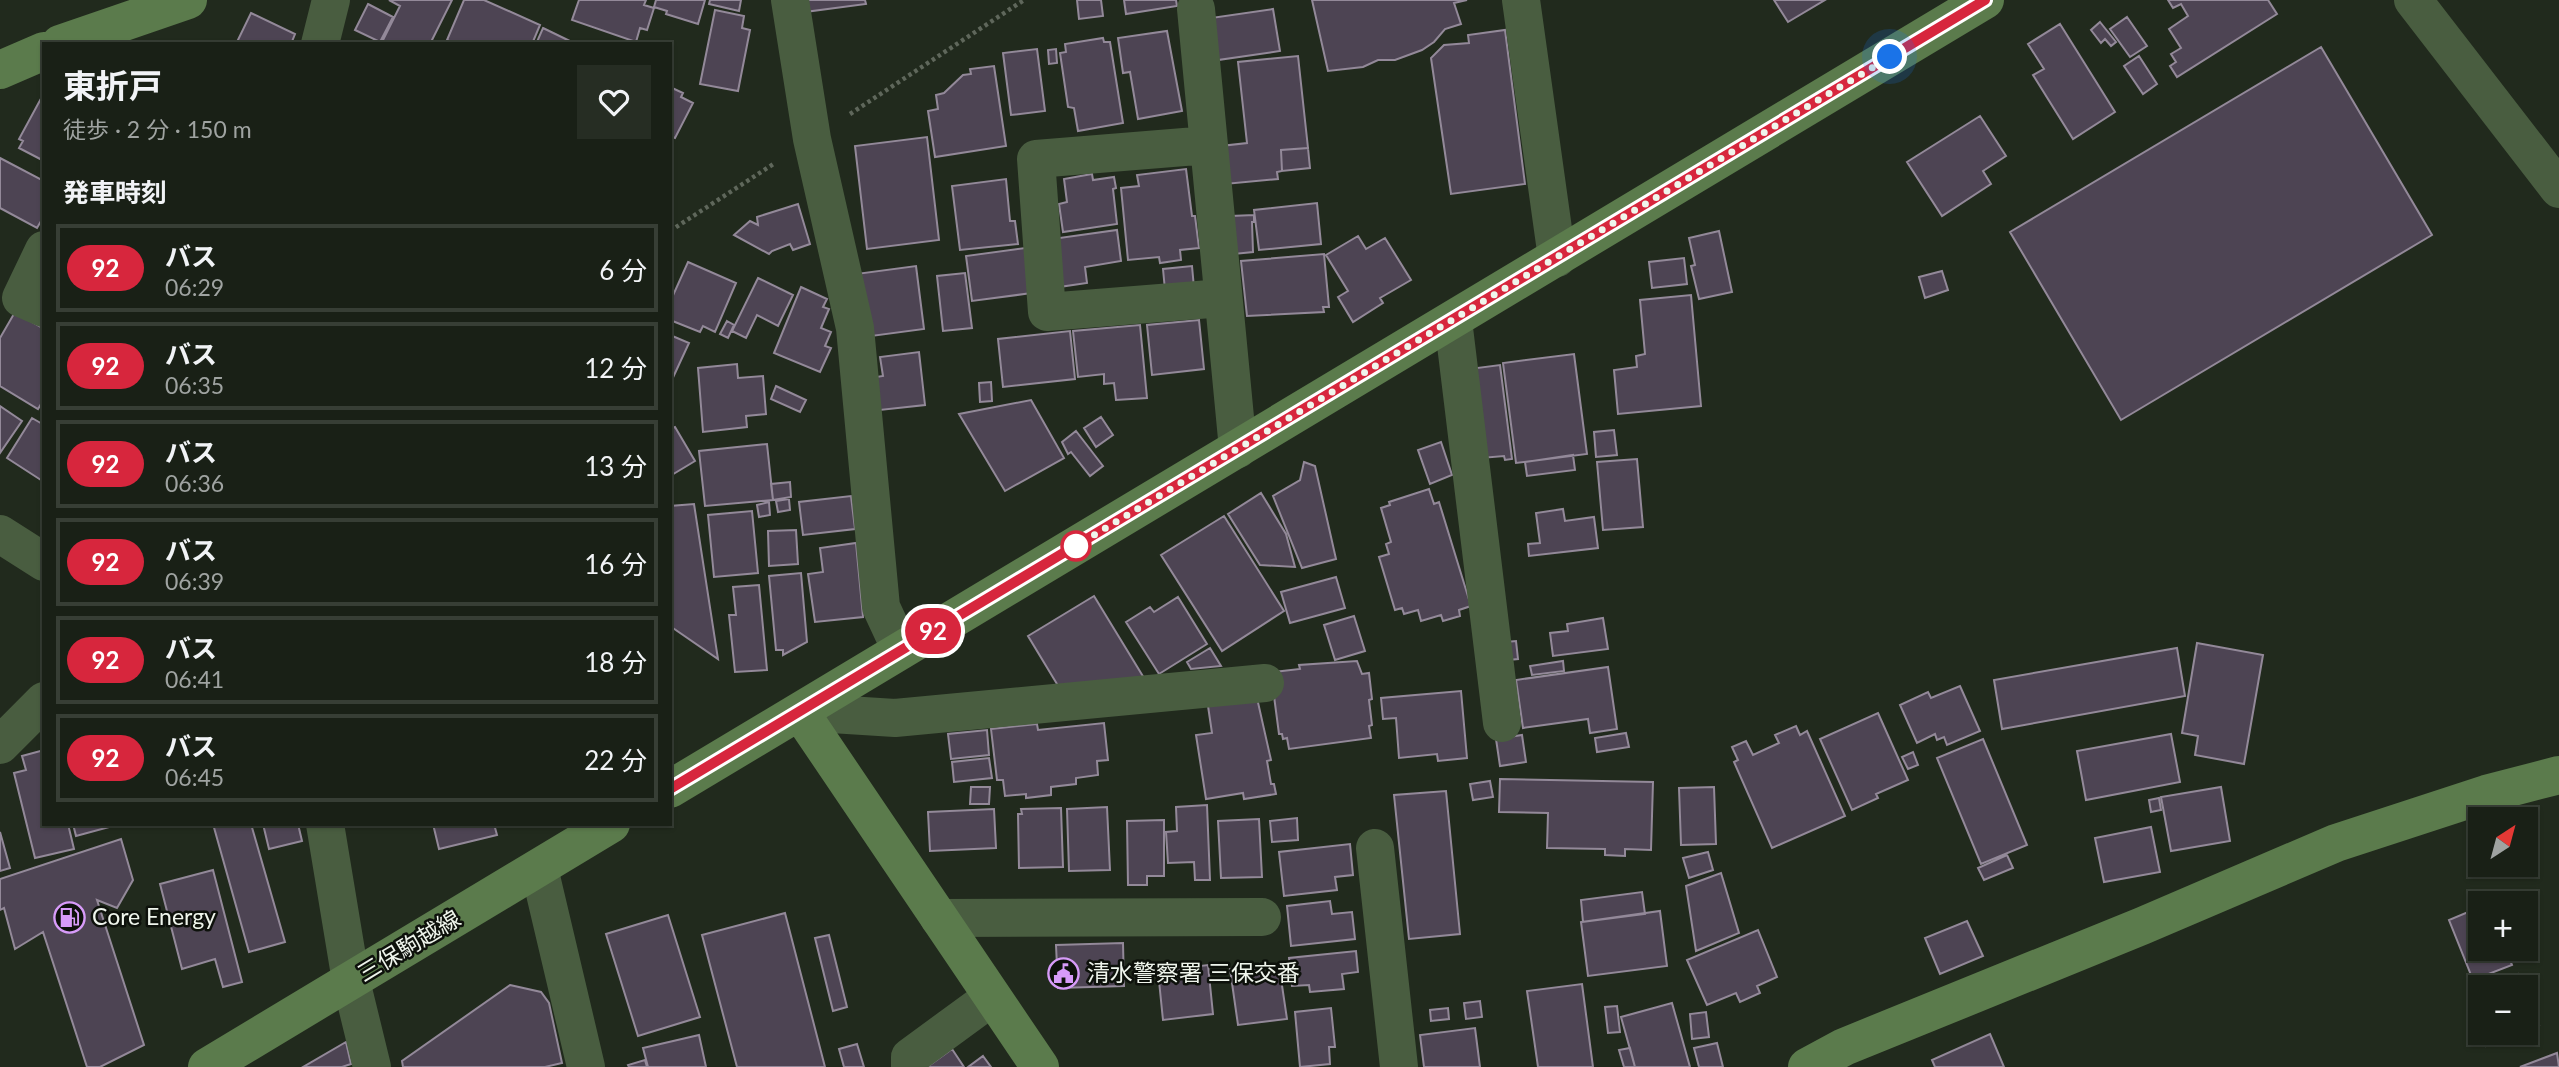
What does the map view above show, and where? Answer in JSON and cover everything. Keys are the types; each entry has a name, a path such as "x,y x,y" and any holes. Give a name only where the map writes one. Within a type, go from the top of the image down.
{"main road":[{"path":"66,42 188,0"},
{"path":"672,788 1985,0"},
{"path":"0,70 42,52"},
{"path":"800,712 1040,1067"},
{"path":"1807,1067 1849,1057 2336,843 2486,794 2559,775"},
{"name":"三保駒越線","path":"207,1067 608,826"}],"street":[{"path":"323,42 331,0"},
{"path":"790,0 812,139 855,328 881,607 901,650"},
{"path":"1521,0 1557,258"},
{"path":"2413,0 2559,189"},
{"path":"1196,9 1238,449"},
{"path":"1209,145 1036,159 1047,312 1223,298"},
{"path":"42,254 22,298 42,307"},
{"path":"1453,320 1502,723"},
{"path":"0,534 42,561"},
{"path":"800,712 895,718 1265,683"},
{"path":"0,745 42,703"},
{"path":"325,826 351,981 372,1067"},
{"path":"1375,848 1399,1067"},
{"path":"538,868 586,1067"},
{"path":"939,918 1262,917"},
{"path":"910,1067 910,1057 992,997"}],"building":[{"path":"389,0 452,0 431,42 382,42 400,6"},
{"path":"464,0 484,0 540,25 533,42 447,40"},
{"path":"579,0 646,0 644,5 654,8 647,30 640,28 636,42 572,20"},
{"path":"656,0 705,0 698,24 666,14 667,11 654,7"},
{"path":"710,0 741,0 739,11 709,4"},
{"path":"796,0 865,0 866,4 797,13"},
{"path":"1077,0 1101,0 1103,16 1079,19"},
{"path":"1124,0 1176,0 1177,6 1126,14"},
{"path":"1312,0 1467,0 1454,3 1461,24 1445,29 1434,42 1422,50 1395,60 1378,60 1363,67 1328,71"},
{"path":"1774,0 1825,0 1788,22"},
{"path":"2168,0 2268,0 2277,14 2177,77 2170,66 2176,62 2171,54 2181,48 2169,29 2188,16 2181,4 2173,8"},
{"path":"368,4 393,17 380,42 355,30"},
{"path":"1273,9 1280,51 1211,61 1204,19"},
{"path":"715,10 744,16 742,28 750,30 738,91 700,84"},
{"path":"251,13 295,34 292,42 237,42"},
{"path":"2127,17 2147,46 2130,57 2110,29"},
{"path":"2100,22 2116,42 2111,46 2105,39 2101,43 2091,30"},
{"path":"2060,24 2115,112 2073,139 2033,75 2044,69 2028,44"},
{"path":"543,28 572,42 537,42"},
{"path":"1505,30 1525,184 1451,194 1431,58 1444,45 1469,43 1468,35"},
{"path":"1167,31 1182,111 1138,119 1130,72 1123,73 1118,38"},
{"path":"1103,38 1104,42 1110,42 1123,123 1078,131 1074,108 1068,107 1060,53 1066,52 1065,44"},
{"path":"2321,47 2432,235 2121,420 2010,232"},
{"path":"1037,49 1045,111 1011,115 1003,53"},
{"path":"1056,49 1057,63 1049,64 1048,50"},
{"path":"1298,56 1308,148 1281,150 1282,171 1277,172 1278,179 1225,184 1221,146 1247,143 1238,62"},
{"path":"2139,56 2157,84 2143,94 2124,66"},
{"path":"994,66 1006,146 935,157 928,111 938,109 936,95 944,93 963,75 971,74 970,69"},
{"path":"672,88 683,93 681,97 693,103 675,138 672,137"},
{"path":"42,97 42,160 19,148 23,141 19,139"},
{"path":"1980,116 2006,156 1983,171 1991,184 1942,216 1907,162"},
{"path":"927,137 939,240 867,249 855,146"},
{"path":"1308,148 1310,168 1282,171 1281,150"},
{"path":"0,158 42,180 42,219 37,228 0,208"},
{"path":"1186,169 1199,248 1180,250 1181,260 1160,263 1159,257 1128,260 1121,188 1139,186 1137,175"},
{"path":"1092,174 1093,180 1114,177 1117,224 1063,232 1059,204 1067,202 1064,179"},
{"path":"1006,179 1010,221 1015,221 1018,244 960,250 952,186"},
{"path":"1317,203 1321,244 1259,250 1254,210"},
{"path":"798,204 810,244 793,250 790,244 769,254 734,235 750,221 758,225 757,217"},
{"path":"1254,215 1253,252 1234,254 1231,216"},
{"path":"1117,230 1121,261 1085,267 1087,283 1059,287 1052,239"},
{"path":"1719,231 1732,292 1699,299 1691,266 1695,265 1689,238"},
{"path":"1358,236 1366,249 1385,238 1411,280 1380,298 1383,303 1353,322 1338,297 1348,291 1326,255"},
{"path":"1025,248 1032,293 972,301 966,256"},
{"path":"1324,254 1329,307 1323,307 1324,312 1247,316 1241,261"},
{"path":"1684,258 1687,284 1652,288 1649,262"},
{"path":"688,262 736,283 715,332 703,326 700,332 672,321 672,298"},
{"path":"916,266 924,329 864,337 856,274"},
{"path":"1192,266 1194,288 1165,290 1163,269"},
{"path":"1942,271 1948,290 1925,298 1919,277"},
{"path":"965,273 972,328 943,331 937,276"},
{"path":"758,278 793,295 778,326 757,315 746,338 732,331"},
{"path":"801,287 827,299 823,307 829,309 821,328 831,332 825,346 831,348 820,372 774,353"},
{"path":"1691,295 1701,406 1618,414 1614,370 1637,367 1636,356 1645,354 1640,300"},
{"path":"15,312 42,328 42,402 38,409 0,386 0,338"},
{"path":"1199,320 1204,369 1152,375 1147,325"},
{"path":"727,321 734,325 728,338 720,334"},
{"path":"1140,325 1147,398 1116,400 1114,383 1104,384 1104,374 1078,377 1073,331"},
{"path":"1070,331 1075,379 1003,387 998,339"},
{"path":"672,336 689,343 672,380"},
{"path":"919,352 925,405 880,410 876,377 883,376 880,357"},
{"path":"1574,354 1587,454 1516,463 1503,363"},
{"path":"737,364 738,378 763,376 766,414 746,416 747,427 703,432 698,368"},
{"path":"1500,365 1512,459 1505,460 1504,456 1481,458 1469,369"},
{"path":"991,382 992,401 980,402 979,383"},
{"path":"776,386 806,400 800,412 771,399"},
{"path":"1031,400 1064,458 1005,491 959,414"},
{"path":"0,406 22,421 0,453"},
{"path":"1101,417 1113,435 1096,447 1084,428"},
{"path":"32,418 42,424 42,481 7,458"},
{"path":"675,427 695,461 672,475 672,428"},
{"path":"1614,430 1617,455 1596,457 1594,432"},
{"path":"1076,431 1103,466 1090,476 1071,452 1068,454 1062,442"},
{"path":"1441,442 1452,475 1430,484 1418,450"},
{"path":"767,444 773,500 705,506 699,451"},
{"path":"1573,455 1575,470 1527,476 1525,462"},
{"path":"1637,459 1643,527 1603,530 1597,462"},
{"path":"1304,462 1315,466 1336,559 1302,568 1273,496 1300,480"},
{"path":"790,482 791,497 773,500 771,484"},
{"path":"1429,489 1434,504 1439,502 1471,606 1459,610 1460,616 1443,621 1441,615 1421,621 1418,610 1404,614 1402,608 1395,610 1379,557 1389,554 1386,544 1391,542 1381,508 1390,505 1389,502"},
{"path":"1261,493 1286,534 1295,567 1260,565 1228,514"},
{"path":"851,496 855,529 803,535 799,502"},
{"path":"789,499 790,510 778,512 776,501"},
{"path":"769,502 770,515 759,517 757,505"},
{"path":"694,504 718,659 672,627 672,506"},
{"path":"1563,509 1565,521 1594,517 1598,548 1529,556 1528,544 1540,543 1536,513"},
{"path":"752,511 758,573 714,577 708,515"},
{"path":"1224,516 1284,611 1222,651 1161,555"},
{"path":"796,530 798,564 769,566 768,531"},
{"path":"856,543 863,617 815,622 808,574 823,572 820,548"},
{"path":"801,573 807,642 783,655 783,650 776,650 769,576"},
{"path":"1336,577 1345,608 1290,623 1281,592"},
{"path":"759,585 767,670 735,672 729,615 736,615 733,587"},
{"path":"1094,596 1144,678 1060,689 1028,636"},
{"path":"1178,597 1207,644 1159,674 1126,622 1150,607 1154,612"},
{"path":"1354,616 1365,651 1335,660 1324,625"},
{"path":"1603,618 1608,649 1553,656 1550,633 1568,631 1567,624"},
{"path":"1516,641 1518,659 1509,660 1506,642"},
{"path":"2197,643 2263,655 2244,764 2195,755 2198,736 2182,733"},
{"path":"1210,648 1221,666 1191,669 1187,662"},
{"path":"2177,648 2185,696 2002,729 1994,680"},
{"path":"1357,661 1362,674 1369,673 1372,699 1369,700 1371,738 1289,749 1287,738 1283,739 1282,734 1279,734 1272,681 1274,672 1300,669 1299,665"},
{"path":"1563,661 1564,671 1532,675 1530,666"},
{"path":"1608,667 1617,729 1590,733 1588,719 1523,728 1516,680"},
{"path":"1960,686 1980,731 1947,745 1944,737 1937,740 1935,734 1917,743 1900,705 1928,692 1931,698"},
{"path":"1461,691 1467,758 1438,761 1437,754 1399,758 1396,718 1383,719 1381,698"},
{"path":"1257,698 1271,760 1267,761 1271,784 1274,784 1276,794 1244,799 1243,793 1206,799 1196,735 1212,733 1208,706"},
{"path":"1878,713 1908,780 1876,794 1878,798 1852,810 1820,739"},
{"path":"1104,723 1108,760 1097,761 1098,775 1076,778 1076,784 1051,787 1051,795 1026,798 1026,794 1005,796 1003,780 997,780 991,729 1037,724 1038,730"},
{"path":"1796,726 1800,735 1807,731 1845,816 1772,848 1734,762 1738,760 1732,747 1746,741 1753,755 1779,743 1775,735"},
{"path":"987,730 989,755 951,759 948,734"},
{"path":"1626,733 1629,747 1597,752 1595,738"},
{"path":"2171,734 2180,782 2086,800 2077,751"},
{"path":"1522,735 1526,762 1500,766 1496,739"},
{"path":"1983,739 2027,845 1981,864 1937,758"},
{"path":"42,751 42,826 68,826 74,849 35,858 14,773 26,770 22,756"},
{"path":"1913,752 1918,765 1908,769 1902,757"},
{"path":"989,758 992,778 954,782 952,762"},
{"path":"1500,779 1653,782 1651,850 1625,849 1625,856 1605,855 1605,849 1547,848 1548,813 1499,812"},
{"path":"1490,781 1493,797 1473,800 1470,784"},
{"path":"971,787 990,787 989,804 970,804"},
{"path":"1714,787 1716,844 1681,845 1679,788"},
{"path":"2221,787 2230,841 2171,851 2161,797"},
{"path":"1446,791 1460,934 1409,939 1394,795"},
{"path":"2159,798 2161,810 2151,812 2149,800"},
{"path":"1207,805 1210,880 1195,880 1194,862 1168,863 1166,832 1177,831 1176,807"},
{"path":"1107,807 1110,870 1069,871 1067,809"},
{"path":"1061,808 1063,867 1019,868 1018,814 1022,814 1021,809"},
{"path":"994,809 996,848 930,851 928,812"},
{"path":"1297,818 1298,840 1272,842 1270,821"},
{"path":"1259,819 1262,877 1221,878 1218,821"},
{"path":"1164,820 1164,876 1147,876 1147,885 1128,885 1127,821"},
{"path":"74,826 113,826 76,836"},
{"path":"214,826 252,826 285,942 249,952"},
{"path":"263,826 298,826 302,841 269,849"},
{"path":"433,826 495,826 497,835 439,849"},
{"path":"2151,827 2160,872 2104,882 2095,838"},
{"path":"0,832 10,868 0,871"},
{"path":"121,839 133,880 117,908 97,900 144,1045 100,1067 87,1067 43,932 15,949 4,908 0,910 0,879"},
{"path":"1350,844 1353,875 1335,877 1337,890 1284,896 1279,852"},
{"path":"1708,852 1713,870 1689,878 1683,858"},
{"path":"2007,855 2013,868 1984,880 1978,868"},
{"path":"213,870 242,982 223,987 215,959 182,969 160,884"},
{"path":"1721,873 1739,933 1696,951 1686,886"},
{"path":"1642,892 1645,914 1583,922 1581,900"},
{"path":"1330,901 1332,914 1352,912 1355,939 1291,946 1287,906"},
{"path":"1660,911 1667,966 1588,976 1581,922"},
{"path":"2468,912 2468,961 2510,961 2512,965 2486,975 2471,975 2449,920"},
{"path":"785,913 825,1067 737,1067 702,935"},
{"path":"668,915 700,1017 638,1036 606,934"},
{"path":"1967,921 1983,956 1940,974 1925,938"},
{"path":"1758,930 1777,977 1757,986 1760,993 1740,1002 1736,993 1707,1005 1687,960"},
{"path":"829,935 847,1007 833,1011 815,938"},
{"path":"1123,943 1124,986 1058,988 1056,945"},
{"path":"1356,951 1358,972 1342,974 1344,989 1310,992 1309,985 1292,986 1289,958"},
{"path":"1259,964 1260,975 1280,972 1287,1019 1238,1025 1230,969"},
{"path":"1208,965 1213,1014 1163,1020 1158,971"},
{"path":"1582,984 1593,1067 1538,1067 1527,991"},
{"path":"510,985 541,992 549,1003 562,1063 545,1067 403,1067 402,1061"},
{"path":"1480,1001 1482,1017 1466,1019 1464,1003"},
{"path":"1672,1003 1690,1067 1635,1067 1621,1017"},
{"path":"1617,1006 1620,1032 1608,1033 1605,1007"},
{"path":"1331,1008 1335,1047 1329,1047 1330,1064 1300,1067 1295,1012"},
{"path":"1448,1008 1449,1019 1431,1021 1430,1010"},
{"path":"1706,1012 1709,1037 1692,1039 1690,1014"},
{"path":"1475,1028 1480,1067 1424,1067 1420,1035"},
{"path":"1990,1034 2004,1067 1935,1067 1932,1060"},
{"path":"699,1035 706,1067 648,1067 643,1048"},
{"path":"346,1042 351,1064 342,1067 303,1067"},
{"path":"1717,1043 1723,1067 1699,1067 1694,1048"},
{"path":"857,1044 864,1067 844,1067 839,1049"},
{"path":"1630,1048 1635,1067 1624,1067 1619,1050"},
{"path":"952,1049 964,1067 927,1067"},
{"path":"2557,1053 2559,1067 2520,1067"},
{"path":"983,1056 991,1067 968,1067"},
{"path":"645,1060 647,1067 628,1065"}],"bus line":[{"name":"92","path":"672,788 1985,0"}],"place":[{"name":"Core Energy","path":"69,917"},
{"name":"清水警察署 三保交番","path":"1064,973"}],"route":[{"path":"1076,546 1069,550 1890,57"}]}
